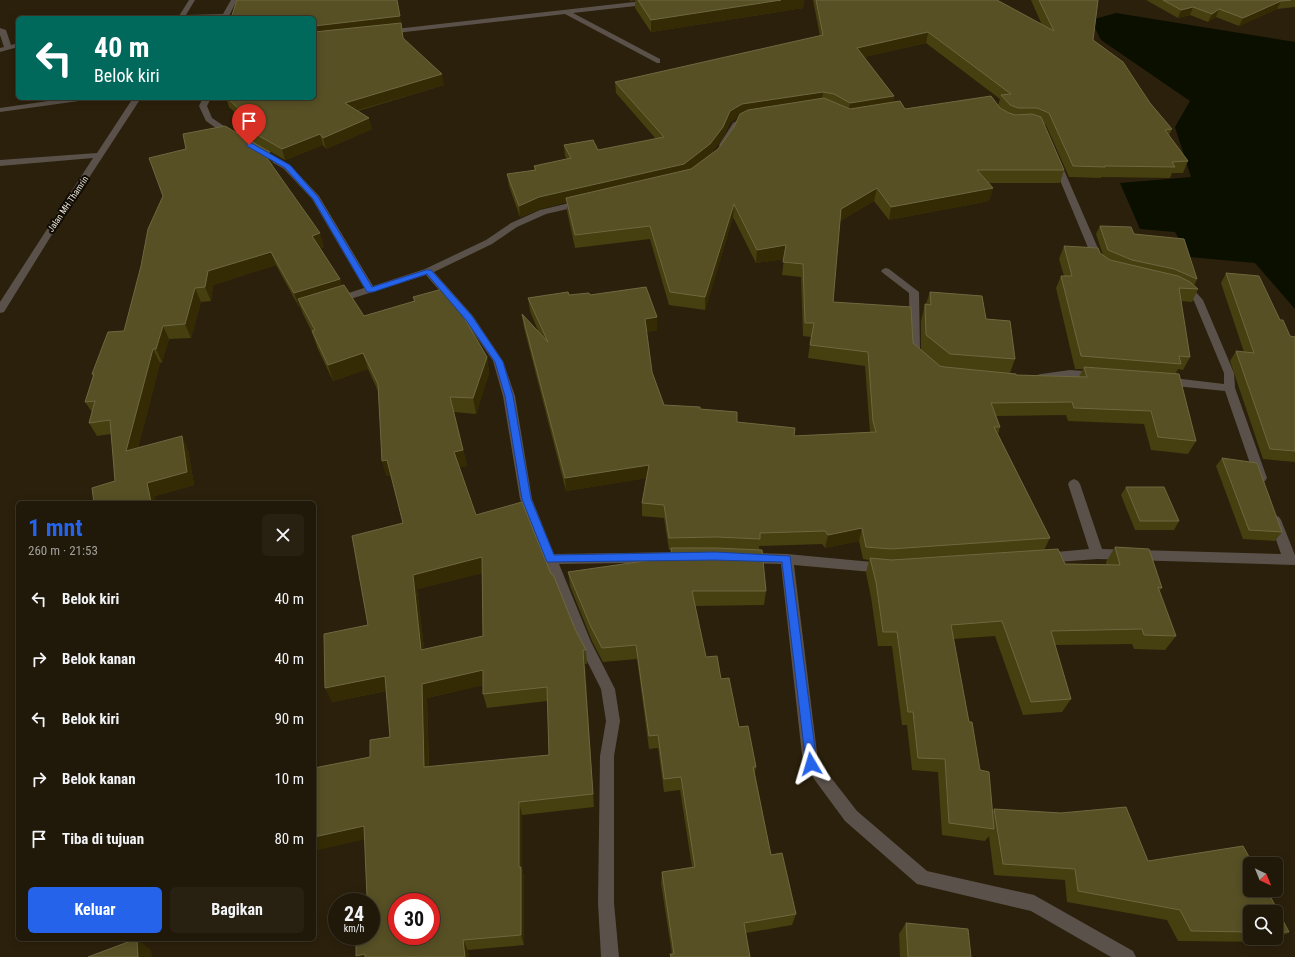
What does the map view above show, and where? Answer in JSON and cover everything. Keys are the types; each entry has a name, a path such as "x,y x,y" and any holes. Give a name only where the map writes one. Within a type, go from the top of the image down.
{"street":[{"path":"180,16 192,0"},
{"path":"226,16 234,0"},
{"path":"379,32 671,0"},
{"path":"566,12 657,62"},
{"path":"2,30 4,49 16,46"},
{"path":"0,110 72,100"},
{"name":"Jalan MH Thamrin","path":"1,308 46,236 136,100"},
{"path":"206,100 203,106 209,119 223,130 288,167 316,198 370,290"},
{"path":"717,154 728,139 734,125 744,119 757,117"},
{"path":"1051,150 1099,262 1104,267 1110,269"},
{"path":"0,163 100,155"},
{"path":"328,303 428,271 489,242 514,225 543,212 589,202"},
{"path":"428,271 469,318 498,362 509,396 526,499 585,643 608,689 613,721 607,756 606,903 610,957"},
{"path":"886,271 914,292 915,353 931,366"},
{"path":"1176,286 1188,290 1198,300 1229,373 1229,388 1263,485"},
{"path":"1033,380 1070,374 1110,377"},
{"path":"1157,380 1229,388"},
{"path":"1074,484 1097,554"},
{"path":"1035,558 1097,554 1292,559 1271,507"},
{"path":"550,559 699,556"},
{"path":"738,557 787,559 895,568"},
{"path":"787,559 811,764 851,816 923,878 1034,904 1127,957"}],"shaded area":[{"path":"1116,13 1295,42 1295,309 1255,263 1190,257 1175,232 1140,229 1120,183 1191,177 1175,127 1190,101 1101,40 1091,20"}],"building":[{"path":"237,0 397,0 400,16 316,26 316,16 232,16"},
{"path":"638,0 781,0 651,20"},
{"path":"816,0 997,0 1054,31 1039,0 1098,0 1093,40 1123,62 1150,103 1172,129 1165,130 1188,161 1172,162 1175,167 1073,166 1049,113 1037,108 1018,108 1010,105 1001,95 1011,94 928,32 857,48 894,96 850,103 834,94 823,92 742,104 730,111 723,127 710,144 684,164 539,197 519,206 507,174 536,170 534,166 571,158 564,145 593,140 598,150 664,137 615,82 823,35"},
{"path":"1163,0 1291,0 1281,1 1243,18 1219,9 1212,14 1193,7 1181,10"},
{"path":"401,23 403,38 442,74 345,103 369,118 323,138 320,134 282,149 240,125 254,123 229,100 316,100 316,32"},
{"path":"991,96 1000,108 1009,113 1015,115 1032,114 1041,117 1064,170 977,170 993,188 891,207 877,188 841,209 833,302 911,307 913,343 940,366 1016,375 1087,377 1084,367 1179,374 1196,441 1158,437 1151,411 1074,408 1072,402 991,403 1000,427 994,427 1050,538 891,549 866,547 862,528 828,535 825,531 760,533 760,539 716,537 669,538 664,505 642,503 649,465 565,478 522,314 548,342 528,298 568,292 569,295 589,293 590,295 646,287 657,317 645,319 652,372 664,405 700,407 700,409 737,412 737,422 795,428 794,436 876,432 873,421 868,352 810,345 814,323 805,323 803,264 783,262 786,245 757,250 734,204 705,297 670,292 650,226 575,235 566,198 691,169 718,149 734,127 740,114 748,110 824,98 850,109 900,101 905,109"},
{"path":"225,126 270,152 264,154 320,233 312,236 340,279 294,293 271,252 208,271 205,287 195,288 185,324 163,326 156,349 153,349 126,451 182,436 187,472 147,483 151,501 94,501 92,488 115,481 110,420 89,423 95,401 85,402 94,374 92,374 108,332 124,331 141,266 148,229 163,196 149,158 186,149 183,134"},
{"path":"1100,226 1131,227 1134,234 1184,239 1197,279 1174,269 1132,260 1108,250"},
{"path":"1064,246 1098,248 1100,253 1110,260 1178,276 1190,282 1198,289 1179,288 1190,357 1179,356 1181,364 1081,356 1061,276 1072,276"},
{"path":"1226,273 1259,276 1280,320 1283,320 1290,336 1295,337 1295,451 1270,449 1236,351 1254,353"},
{"path":"344,285 364,316 415,301 413,297 446,288 448,290 487,357 473,398 450,397 463,450 454,452 476,515 522,502 551,574 553,574 575,629 586,650 583,650 593,794 519,802 521,935 463,940 465,957 365,957 365,954 356,956 356,945 380,945 380,893 367,893 364,826 316,837 316,768 370,757 370,740 390,737 385,676 325,688 324,634 368,625 352,536 403,523 387,460 382,461 378,384 363,353 328,365 312,331 315,330 298,299","holes":["482,557 483,636 421,650 413,575","483,670 483,694 547,687 549,755 424,767 422,684"]},
{"path":"930,292 982,296 986,319 1010,321 1015,359 950,354 926,335 925,304 931,305"},
{"path":"1222,458 1257,463 1282,532 1249,530"},
{"path":"1126,487 1164,487 1179,521 1140,521"},
{"path":"1115,547 1149,549 1162,588 1158,587 1176,636 1144,635 1142,629 1051,631 1071,699 1031,702 1002,621 951,625 969,722 972,722 980,770 989,772 994,829 949,823 945,759 918,758 913,712 908,712 897,632 883,632 876,582 870,558 892,560 1058,549 1065,564 1120,565"},
{"path":"671,548 762,550 766,591 692,591 706,657 717,656 721,679 729,678 739,727 748,726 756,767 753,767 771,855 782,853 796,914 744,923 750,957 671,957 670,954 674,954 662,872 695,867 681,777 664,779 658,735 649,736 636,645 602,648 591,627 568,572 672,557"},
{"path":"1126,807 1148,861 1243,846 1249,857 1243,857 1243,897 1271,897 1275,905 1243,905 1243,932 1191,931 1180,910 1078,891 1075,869 1003,864 994,809 1061,813"},
{"path":"1283,921 1289,932 1283,932"},
{"path":"906,923 968,929 971,957 908,957"},
{"path":"131,941 137,941 138,957 88,957"}],"route":[{"path":"249,145 288,167 316,198 370,290 428,271 469,318 498,362 509,396 526,499 550,559 715,556 787,559 811,764"}]}
